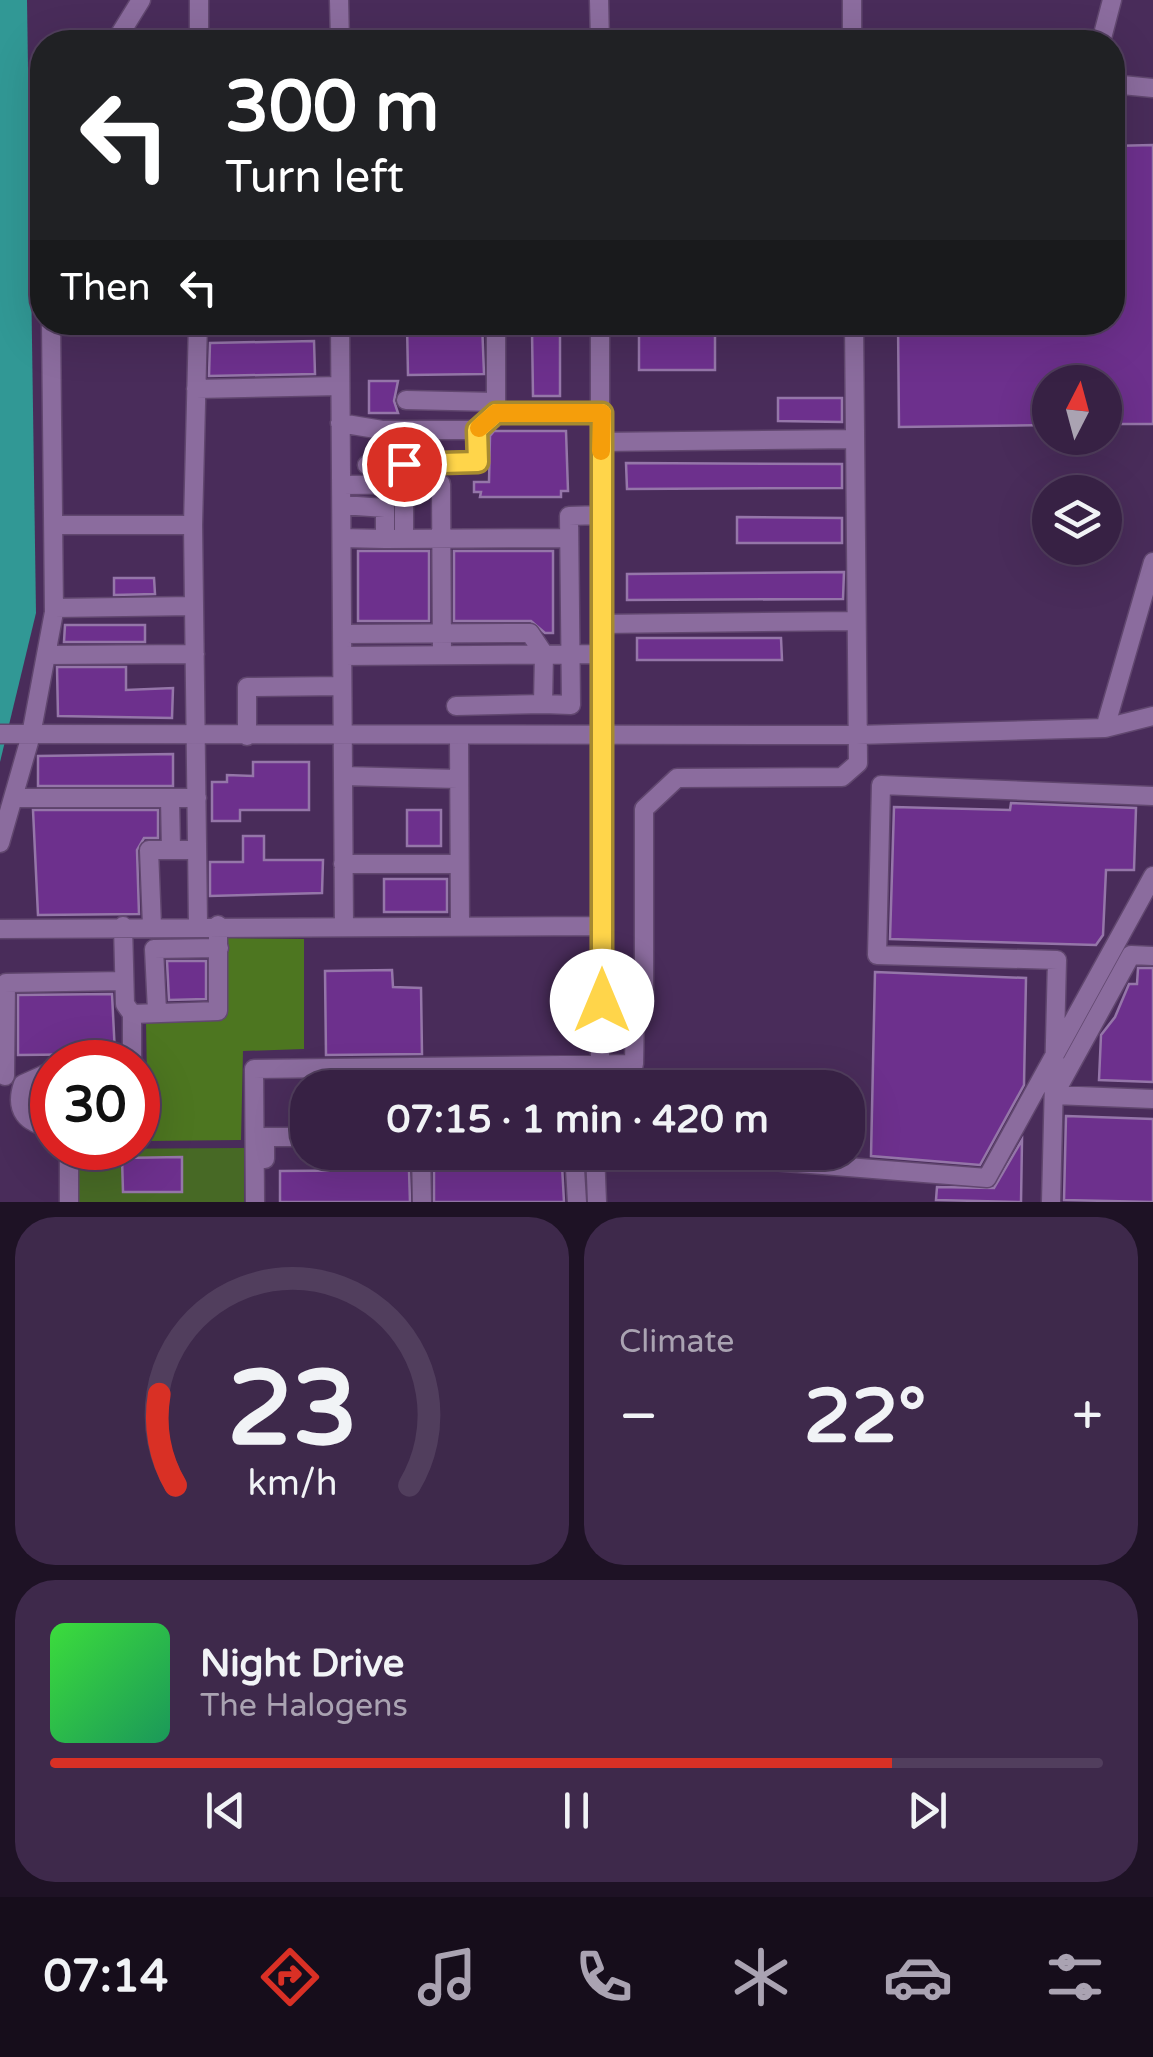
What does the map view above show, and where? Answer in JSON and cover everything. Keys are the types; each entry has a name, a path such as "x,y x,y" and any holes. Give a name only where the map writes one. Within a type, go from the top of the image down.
{"street":[{"path":"122,30 141,0"},
{"path":"199,0 199,30"},
{"path":"340,0 340,30"},
{"path":"600,0 600,30"},
{"path":"852,0 852,30"},
{"path":"1104,30 1112,0"},
{"path":"1125,85 1153,88"},
{"path":"0,843 31,735 54,608 51,335"},
{"path":"198,335 193,525 198,925"},
{"path":"340,335 344,927"},
{"path":"367,465 478,462 477,430 496,408 496,335"},
{"path":"600,335 602,1070"},
{"path":"602,1045 644,1003 644,809 677,778 842,777 858,763 854,335"},
{"path":"196,388 340,386"},
{"path":"406,400 602,413"},
{"path":"340,423 382,430 477,430"},
{"path":"602,442 854,439"},
{"path":"394,539 404,484"},
{"path":"342,485 441,484 442,654"},
{"path":"342,505 385,508 394,539"},
{"path":"456,706 571,705 569,516 601,515"},
{"path":"53,525 193,525"},
{"path":"342,538 569,538"},
{"path":"1105,728 1153,562"},
{"path":"54,608 194,606"},
{"path":"601,624 856,622"},
{"path":"343,634 530,633 544,654 544,704"},
{"path":"46,654 195,654"},
{"path":"342,656 601,654"},
{"path":"247,736 247,686 342,686"},
{"path":"5,735 857,734 1105,728 1153,716"},
{"path":"458,736 460,926"},
{"path":"343,776 458,779"},
{"path":"1051,1202 1057,960 876,956 880,785 1153,796"},
{"path":"16,798 197,798"},
{"path":"170,798 171,850"},
{"path":"145,1012 149,850 197,850"},
{"path":"343,864 459,864"},
{"path":"865,1168 988,1178 1153,876"},
{"path":"0,929 198,925 603,926"},
{"path":"123,926 125,1004 145,1012 218,1011 218,926"},
{"path":"138,1040 154,949 219,948"},
{"path":"1054,1096 1131,955 1153,956"},
{"path":"30,1081 23,1084 2,1076 6,983 123,981"},
{"path":"255,1202 254,1069 634,1064 635,1012"},
{"path":"23,1084 20,1111 30,1121"},
{"path":"1054,1096 1153,1099"},
{"path":"266,1202 265,1137 290,1137"},
{"path":"69,1170 69,1202"},
{"path":"421,1170 422,1202"},
{"path":"575,1170 578,1202"},
{"path":"595,1170 596,1202"}],"shaded area":[{"path":"0,0 27,0 36,613 0,762"},
{"path":"222,938 304,939 304,1049 243,1051 241,1140 160,1141 160,1040 146,1040 146,1021 225,1018"},
{"path":"244,1148 244,1202 79,1202 79,1170 160,1170 160,1149"}],"building":[{"path":"1153,145 1153,424 1122,424 1122,365 1032,365 1032,425 899,427 898,335 1125,335 1125,146"},
{"path":"407,335 482,335 484,374 408,375"},
{"path":"532,335 560,335 560,396 533,396"},
{"path":"639,335 715,335 715,370 639,370"},
{"path":"314,341 315,374 209,376 210,343"},
{"path":"369,381 398,381 394,401 398,413 369,413"},
{"path":"778,398 842,398 842,422 778,421"},
{"path":"494,431 566,431 568,491 561,491 561,497 480,497 481,492 474,492 474,482 489,482 490,436"},
{"path":"626,463 842,464 842,488 627,489"},
{"path":"737,517 842,518 842,543 737,543"},
{"path":"358,551 429,551 429,621 358,621"},
{"path":"454,551 553,551 553,633 545,633 531,621 454,621"},
{"path":"844,572 843,599 627,600 627,574"},
{"path":"114,578 154,578 155,594 114,595"},
{"path":"65,625 145,625 145,642 64,642"},
{"path":"637,638 781,638 782,660 637,660"},
{"path":"57,667 126,667 126,690 173,688 172,718 58,716"},
{"path":"173,754 173,786 38,786 38,756"},
{"path":"253,762 309,762 309,810 240,810 240,821 212,821 212,782 227,782 227,775 253,776"},
{"path":"1011,803 1136,808 1134,870 1106,870 1103,935 1096,945 890,939 894,807 1010,810"},
{"path":"33,810 158,810 158,838 144,838 137,850 139,914 38,915"},
{"path":"407,810 441,810 441,846 407,846"},
{"path":"243,836 264,836 264,860 323,860 322,893 210,896 210,862 243,862"},
{"path":"384,879 447,879 447,912 384,912"},
{"path":"167,961 206,961 206,999 169,1000"},
{"path":"1138,968 1153,968 1153,1082 1099,1080 1101,1035 1115,1017 1129,984 1137,984"},
{"path":"392,970 393,987 421,988 422,1054 326,1055 325,971"},
{"path":"875,972 1026,978 1024,1085 980,1165 871,1156"},
{"path":"112,994 114,1040 30,1040 30,1055 18,1055 18,995"},
{"path":"1066,1116 1153,1119 1153,1202 1064,1200"},
{"path":"1022,1140 1021,1202 936,1200 937,1187 994,1188"},
{"path":"160,1157 182,1157 182,1192 123,1192 122,1170 160,1170"},
{"path":"409,1170 410,1202 280,1202 280,1171"},
{"path":"434,1170 562,1170 564,1202 434,1202"}],"slow traffic":[{"path":"479,428 496,413 602,413 601,451"}],"route":[{"path":"404,464 478,462 477,430 496,413 602,413 602,1001"}]}
